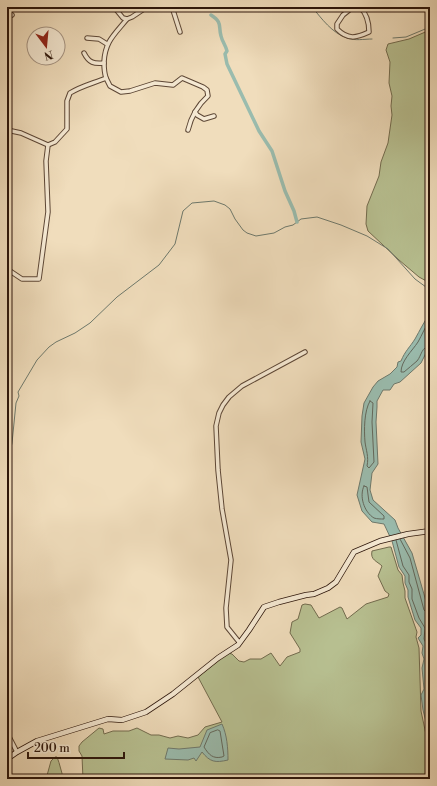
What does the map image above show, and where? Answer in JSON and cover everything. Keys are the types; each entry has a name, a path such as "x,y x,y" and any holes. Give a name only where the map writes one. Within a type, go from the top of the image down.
{"main road":[{"path":"7,759 37,741 108,719 122,720 146,712 173,694 218,658 238,645 264,607 320,592 336,582 354,552 380,541 401,535 430,531"}],"street":[{"path":"114,7 123,18 127,19"},
{"path":"147,7 127,19 108,44 105,51 104,72 110,86 124,92 155,83 173,85 182,78 187,79 207,90 208,96 197,107 189,124 188,130"},
{"path":"172,7 180,32"},
{"path":"353,7 343,15 337,24 337,29 345,36 349,37 375,31"},
{"path":"360,7 367,20 369,32"},
{"path":"7,10 12,15"},
{"path":"87,38 108,44"},
{"path":"84,53 86,59 91,63 95,64 104,62"},
{"path":"7,130 21,133 48,145 55,142 67,129 67,101 70,93 78,88 106,78"},
{"path":"195,112 204,120 214,116"},
{"path":"7,269 22,279 39,279 48,212 46,161 48,145"},
{"path":"239,642 227,627 226,608 231,560 222,509 216,426 219,413 223,405 229,397 242,386 305,352"},
{"path":"7,734 17,752"}],"green space":[{"path":"430,30 430,283 419,277 399,260 368,231 366,224 367,206 379,176 381,162 388,143 392,115 392,96 389,83 390,62 386,50 388,44 409,39"},
{"path":"391,547 398,570 402,575 405,598 417,632 416,637 419,648 421,711 428,744 427,758 430,779 83,779 82,756 79,751 79,746 99,728 103,729 104,734 113,731 129,731 137,728 151,735 159,735 170,738 178,736 188,738 198,735 205,727 222,722 198,677 228,653 232,654 239,661 244,662 250,659 261,659 271,653 280,666 287,657 300,652 300,649 290,633 292,622 298,619 302,605 311,605 319,618 340,607 342,608 347,619 366,604 388,597 389,594 385,591 378,576 382,566 374,560 372,551"},
{"path":"57,757 64,779 46,779 51,761"}],"water":[{"path":"430,313 430,349 426,353 421,363 400,382 394,384 390,390 383,390 377,401 376,422 378,464 372,473 370,490 373,500 395,520 412,553 430,615 430,738 421,695 424,689 422,668 424,659 422,653 423,646 418,638 421,635 421,628 415,620 408,597 405,576 399,567 392,541 384,524 372,522 362,511 357,495 365,459 361,442 364,403 378,381 390,374 397,367 398,362 401,361"},
{"path":"222,724 227,742 228,760 213,761 202,752 196,761 194,758 188,760 165,759 168,748 179,749 200,747 207,730"}],"waterway":[{"path":"312,7 328,25 342,36 360,40 372,39"},
{"path":"211,15 219,22 220,32 227,51 225,54 227,64 259,131 272,151 297,222"},
{"path":"393,38 406,37 430,27"},
{"path":"7,454 12,443 16,403 19,396 18,392 37,360 56,342 75,333 90,323 117,297 159,265 175,244 183,211 192,203 214,201 225,205 230,209 243,230 256,236 274,233 285,227 293,225 301,219 317,217 341,225 367,236 388,249 415,279 430,290"}]}
